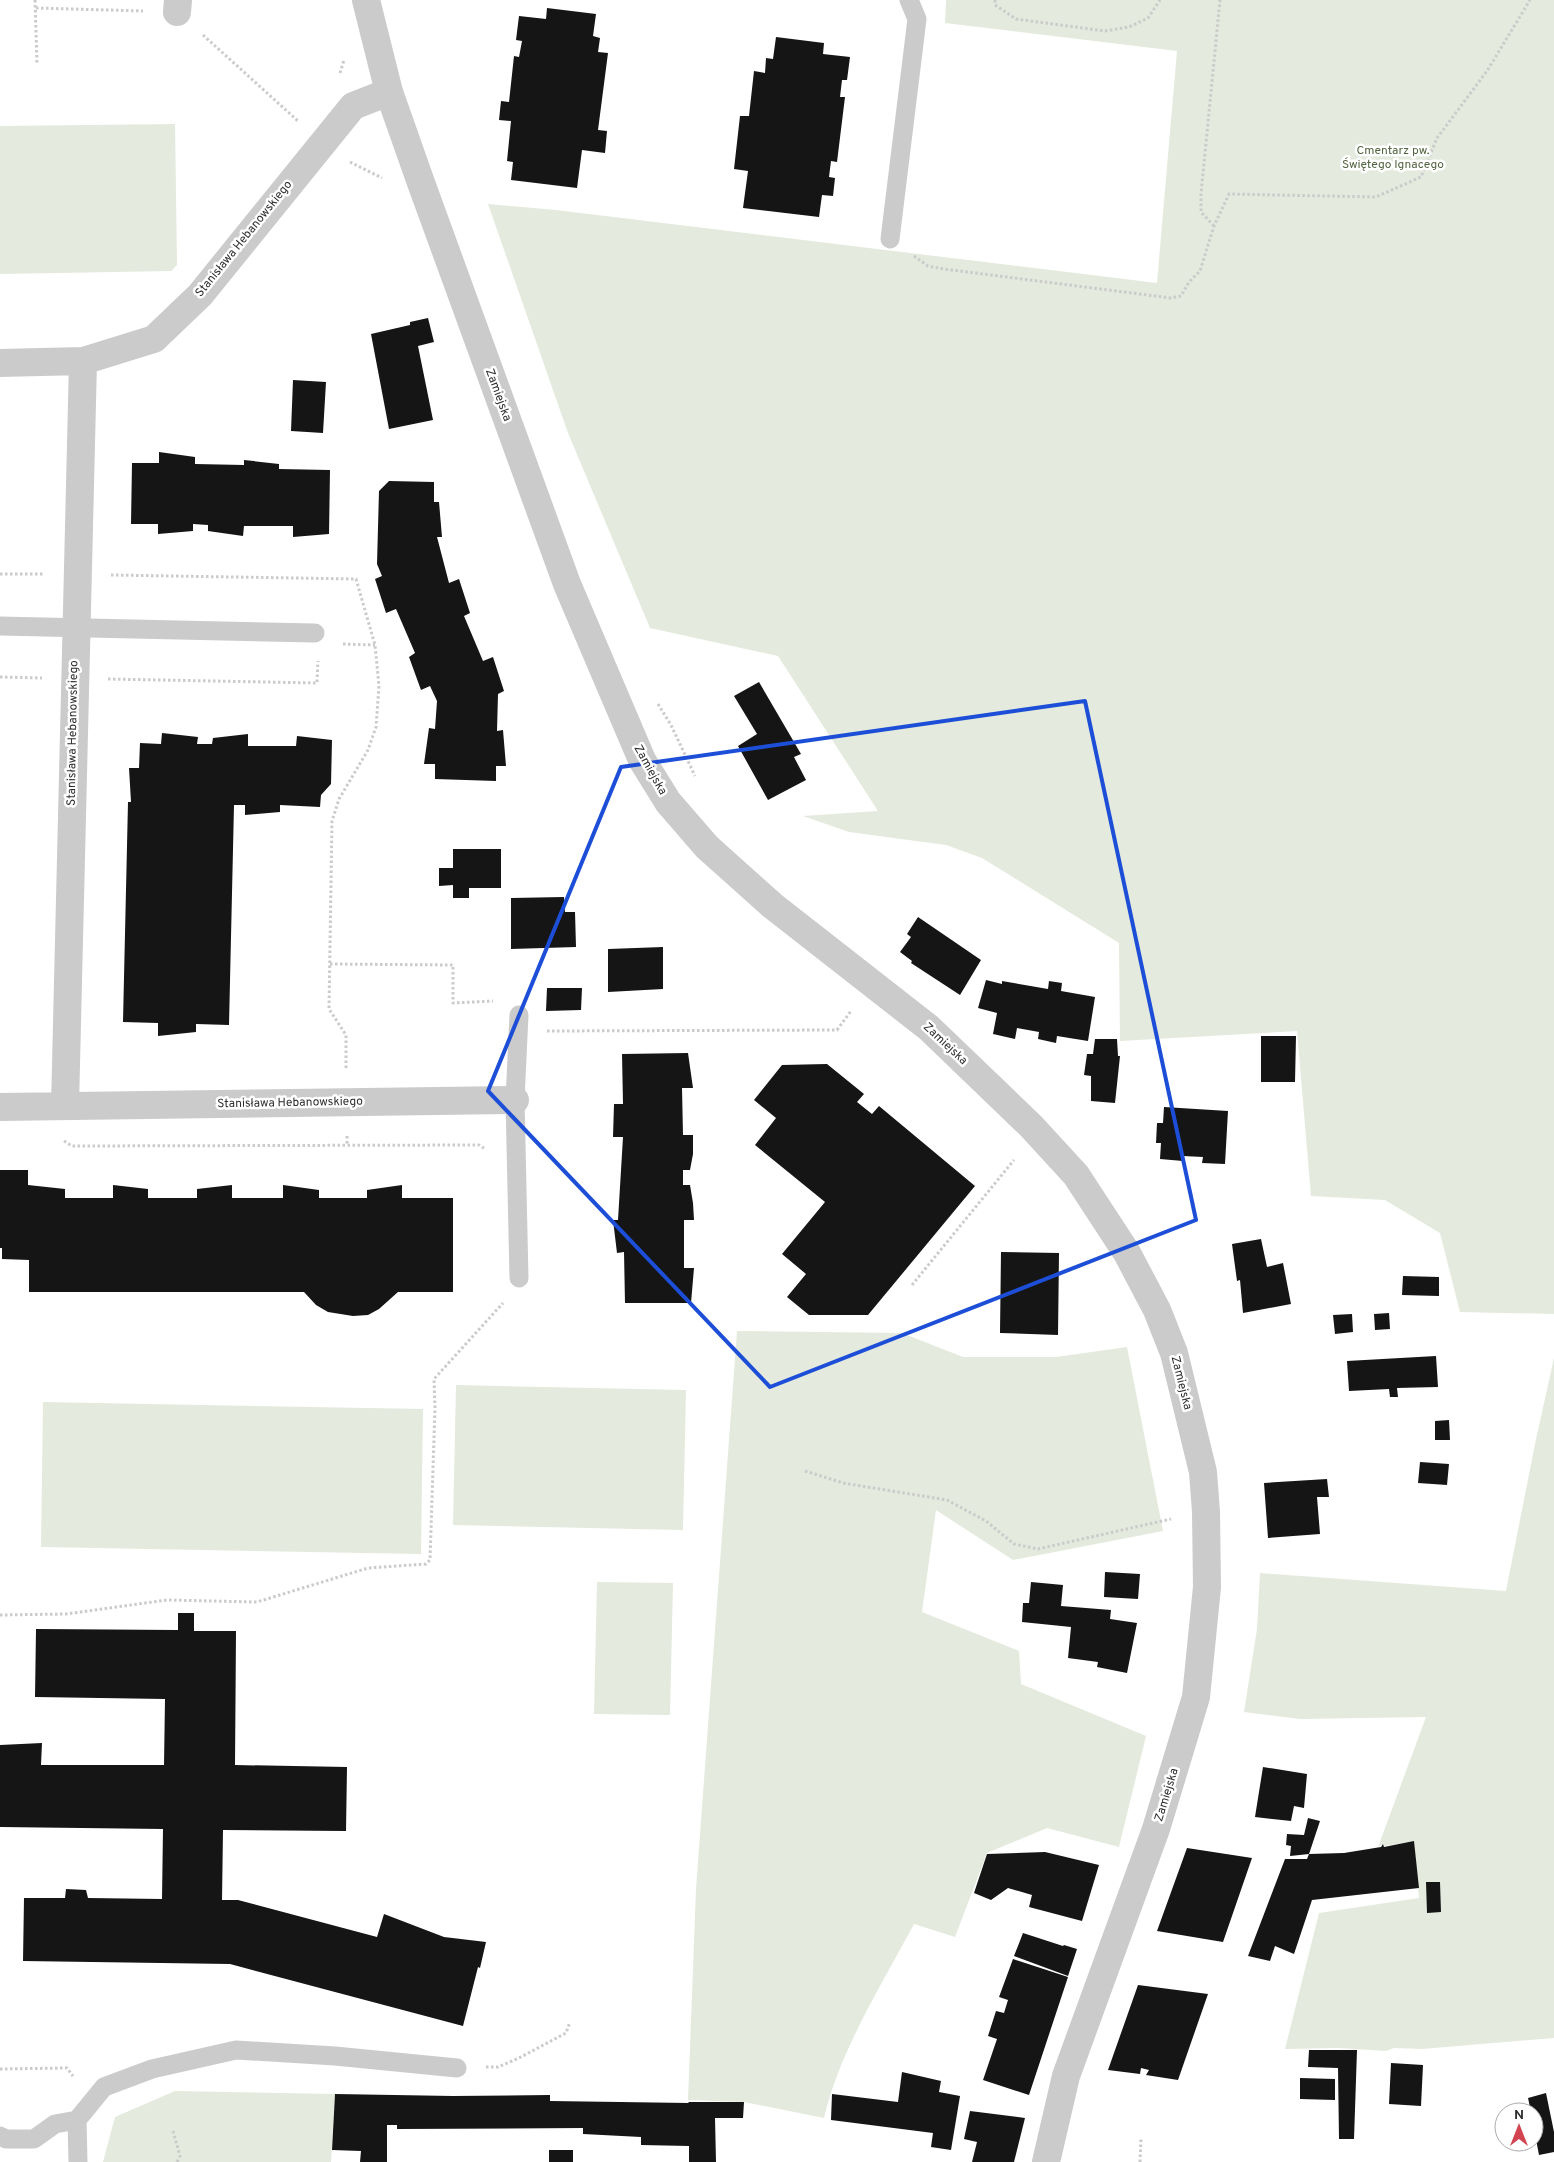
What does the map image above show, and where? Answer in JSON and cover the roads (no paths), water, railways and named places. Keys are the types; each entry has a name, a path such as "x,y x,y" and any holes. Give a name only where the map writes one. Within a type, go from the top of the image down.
{"street":[{"name":"Zamiejska","path":"366,0 389,92 567,584 642,760 668,802 707,847 773,906 929,1028 1031,1126 1076,1175 1127,1253 1157,1310 1174,1353 1203,1472 1206,1512 1208,1587 1196,1697 1154,1837 1066,2076 1046,2162"},
{"name":"Stanisława Hebanowskiego","path":"0,363 83,361 154,339 200,295 353,106 389,92"},
{"name":"Stanisława Hebanowskiego","path":"54,1106 74,679 83,361"},
{"name":"Stanisława Hebanowskiego","path":"0,1107 516,1100"}],"lane":[{"path":"890,239 917,20 909,0"},
{"path":"0,626 315,633"},
{"path":"519,1015 516,1100 519,1278"},
{"path":"78,2162 77,2120 104,2087 152,2069 236,2050 335,2056 457,2068"},
{"path":"0,2136 34,2139 55,2124 77,2120"}],"park label":[{"name":"Cmentarz pw. Świętego Ignacego","path":"1393,158"}]}
